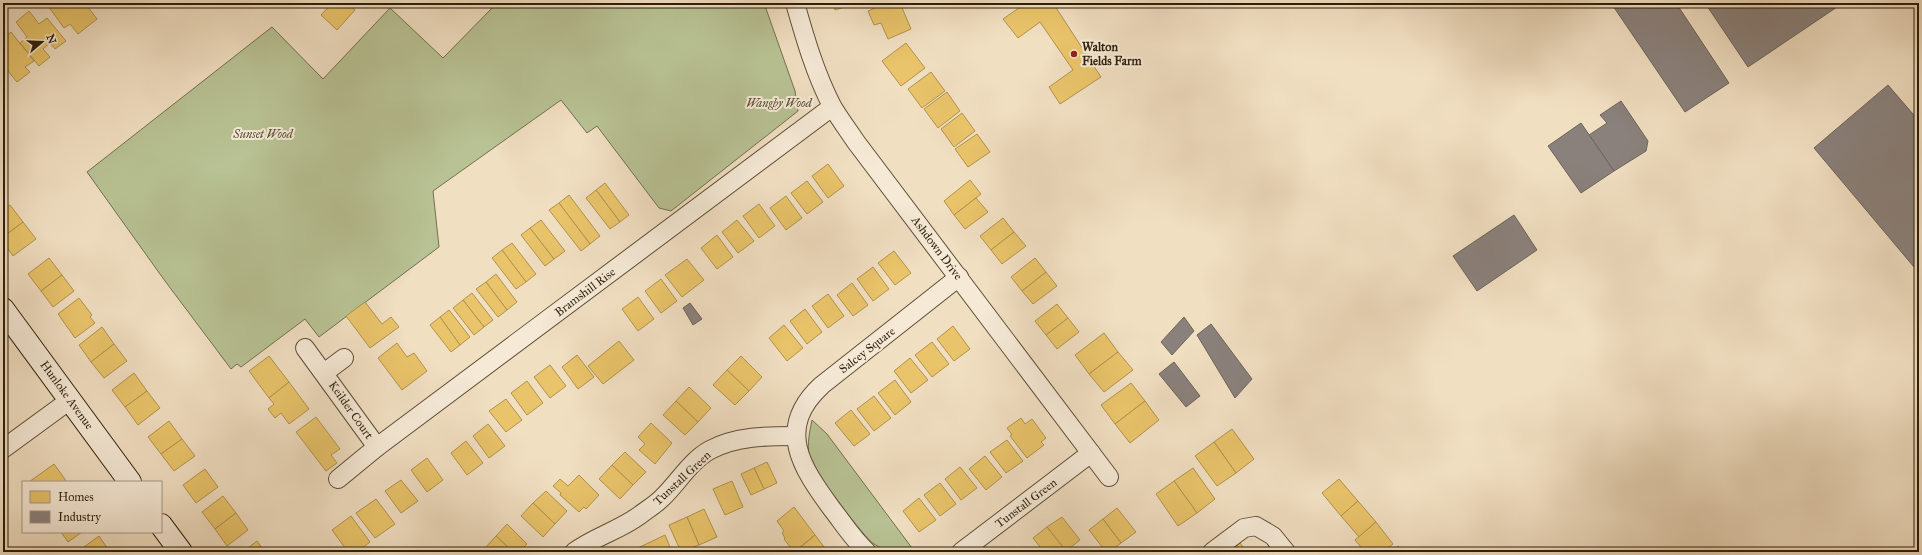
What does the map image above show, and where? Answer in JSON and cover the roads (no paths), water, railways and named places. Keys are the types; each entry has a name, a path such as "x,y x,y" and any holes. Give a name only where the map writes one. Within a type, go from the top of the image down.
{"street":[{"name":"Ashdown Drive","path":"795,3 811,57 832,107 856,142 1109,477"},
{"name":"Bramshill Rise","path":"338,479 377,447 832,107"},
{"name":"Salcey Square","path":"796,436 798,418 813,393 959,277"},
{"name":"Hunloke Avenue","path":"3,309 129,481"},
{"name":"Keilder Court","path":"305,348 377,447"},
{"name":"Keilder Court","path":"324,373 344,358"},
{"path":"3,449 70,400"},
{"name":"Tunstall Green","path":"581,550 639,516 662,498 690,466 709,451 728,442 762,436 796,436"},
{"path":"796,436 800,460 815,485 866,552"},
{"name":"Tunstall Green","path":"961,552 1091,453"},
{"path":"162,526 181,552"},
{"path":"1212,552 1244,528 1256,526 1273,536 1286,552"}],"place":[{"name":"Walton Fields Farm","path":"1074,54"}],"park label":[{"name":"Wangby Wood","path":"779,103"},
{"name":"Sunset Wood","path":"263,134"}]}
